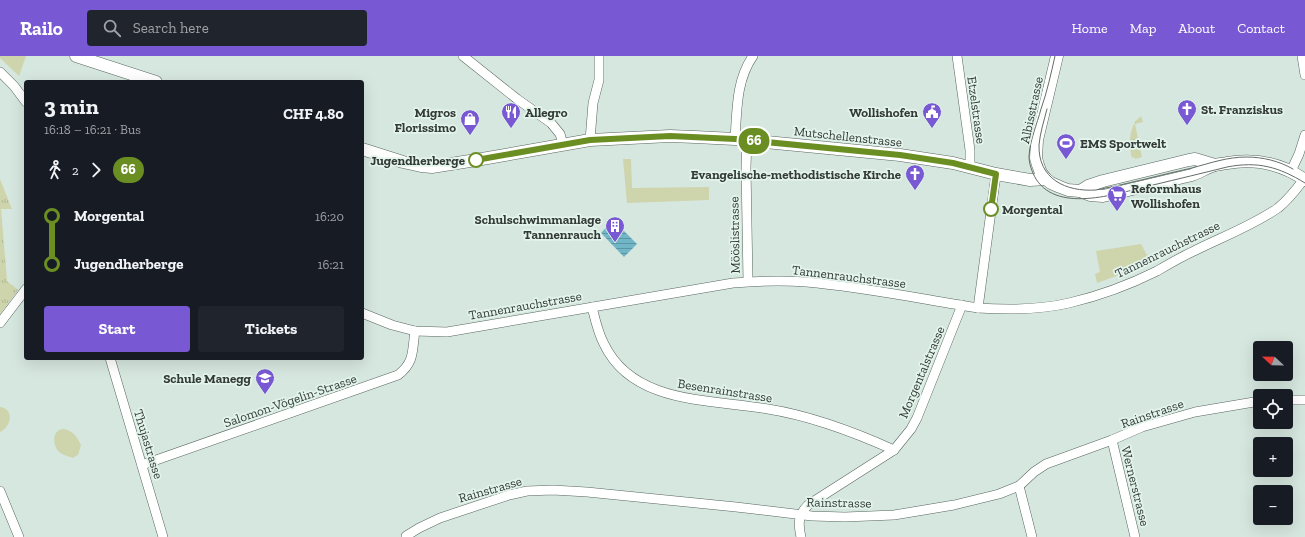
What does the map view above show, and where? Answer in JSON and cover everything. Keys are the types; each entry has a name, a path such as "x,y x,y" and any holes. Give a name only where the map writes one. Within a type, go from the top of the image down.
{"street":[{"path":"76,56 150,80"},
{"path":"463,56 517,99 551,123 560,134 563,144"},
{"path":"590,140 593,103 599,80 599,56"},
{"name":"Mööslistrasse","path":"748,282 746,151 741,139 739,92 743,74 753,56"},
{"name":"Etzelstrasse","path":"957,56 970,150 970,167"},
{"name":"Albisstrasse","path":"1046,179 1041,173 1038,165 1036,150 1057,56"},
{"path":"1302,56 1305,75"},
{"path":"0,72 14,86 24,99"},
{"path":"1291,171 1299,154 1305,134"},
{"name":"Mutschellenstrasse","path":"364,150 403,162 432,167 590,140 670,136 741,139 900,155 970,167 996,174 1030,180 1046,179"},
{"path":"1046,179 1051,183 1068,190 1080,191 1090,195 1103,196 1192,175 1202,172 1215,165 1242,161 1272,164 1291,171 1304,179"},
{"path":"978,308 996,174"},
{"name":"Tannenrauchstrasse","path":"364,314 392,325 415,331 447,332 733,282 805,282 854,288 978,308 1039,308 1068,304 1112,290 1158,270 1269,213 1278,208 1290,197 1304,179"},
{"path":"0,322 24,292"},
{"name":"Morgentalstrasse","path":"800,515 808,505 894,450 911,429 917,418 962,305"},
{"name":"Besenrainstrasse","path":"592,307 603,344 612,358 623,370 647,387 675,396 768,409 792,414 841,428 894,450"},
{"name":"Salomon-Vögelin-Strasse","path":"142,465 398,376 406,370 411,361 415,331"},
{"name":"Thujastrasse","path":"111,360 163,537"},
{"path":"1293,400 1305,400"},
{"name":"Rainstrasse","path":"406,536 418,528 440,518 509,495 527,491 553,490 588,492 800,515 845,517 894,515 954,505 999,494 1019,486 1034,472 1046,464 1112,440 1142,427 1195,412 1253,402"},
{"name":"Wernerstrasse","path":"1112,440 1135,537"},
{"path":"1019,486 1032,537"},
{"path":"0,491 18,537"},
{"path":"800,515 798,523 801,537"}],"green space":[{"path":"0,56 26,56 19,76 0,58"},
{"path":"1141,116 1143,122 1135,124 1142,157 1135,159 1134,157 1132,158 1130,135 1134,124"},
{"path":"623,159 631,159 632,188 709,187 709,200 627,203"},
{"path":"0,179 12,209 1,209 7,281 18,290 0,314"},
{"path":"1141,244 1150,261 1130,271 1097,283 1095,274 1100,272 1096,251"},
{"path":"0,407 5,408 8,411 10,418 7,426 0,432"},
{"path":"65,429 75,435 81,445 78,455 73,458 58,451 55,444 54,438 56,433"}],"water":[{"path":"613,220 637,244 624,257 601,233"}],"tram line":[{"path":"1055,56 1047,90 1032,138 1029,156 1032,171 1036,179 1046,190 1059,196 1075,199 1108,196 1238,165 1258,165 1277,169 1305,183"},
{"path":"1047,109 1039,145 1043,167 1056,181 1074,189 1096,190 1239,157 1265,159 1293,169"}],"bus line":[{"name":"66","path":"476,160 590,140 670,136 747,140 906,156 953,163 996,174 991,209"}],"place":[{"name":"St. Franziskus","path":"1187,126"},
{"name":"Allegro","path":"511,129"},
{"name":"Wollishofen","path":"932,129"},
{"name":"Migros Florissimo","path":"470,136"},
{"name":"Jugendherberge","path":"476,160"},
{"name":"EMS Sportwelt","path":"1066,160"},
{"name":"Evangelische-methodistische Kirche","path":"915,191"},
{"name":"Morgental","path":"991,209"},
{"name":"Reformhaus Wollishofen","path":"1117,212"},
{"name":"Schulschwimmanlage Tannenrauch","path":"615,243"},
{"name":"Schule Manegg","path":"265,395"}]}
